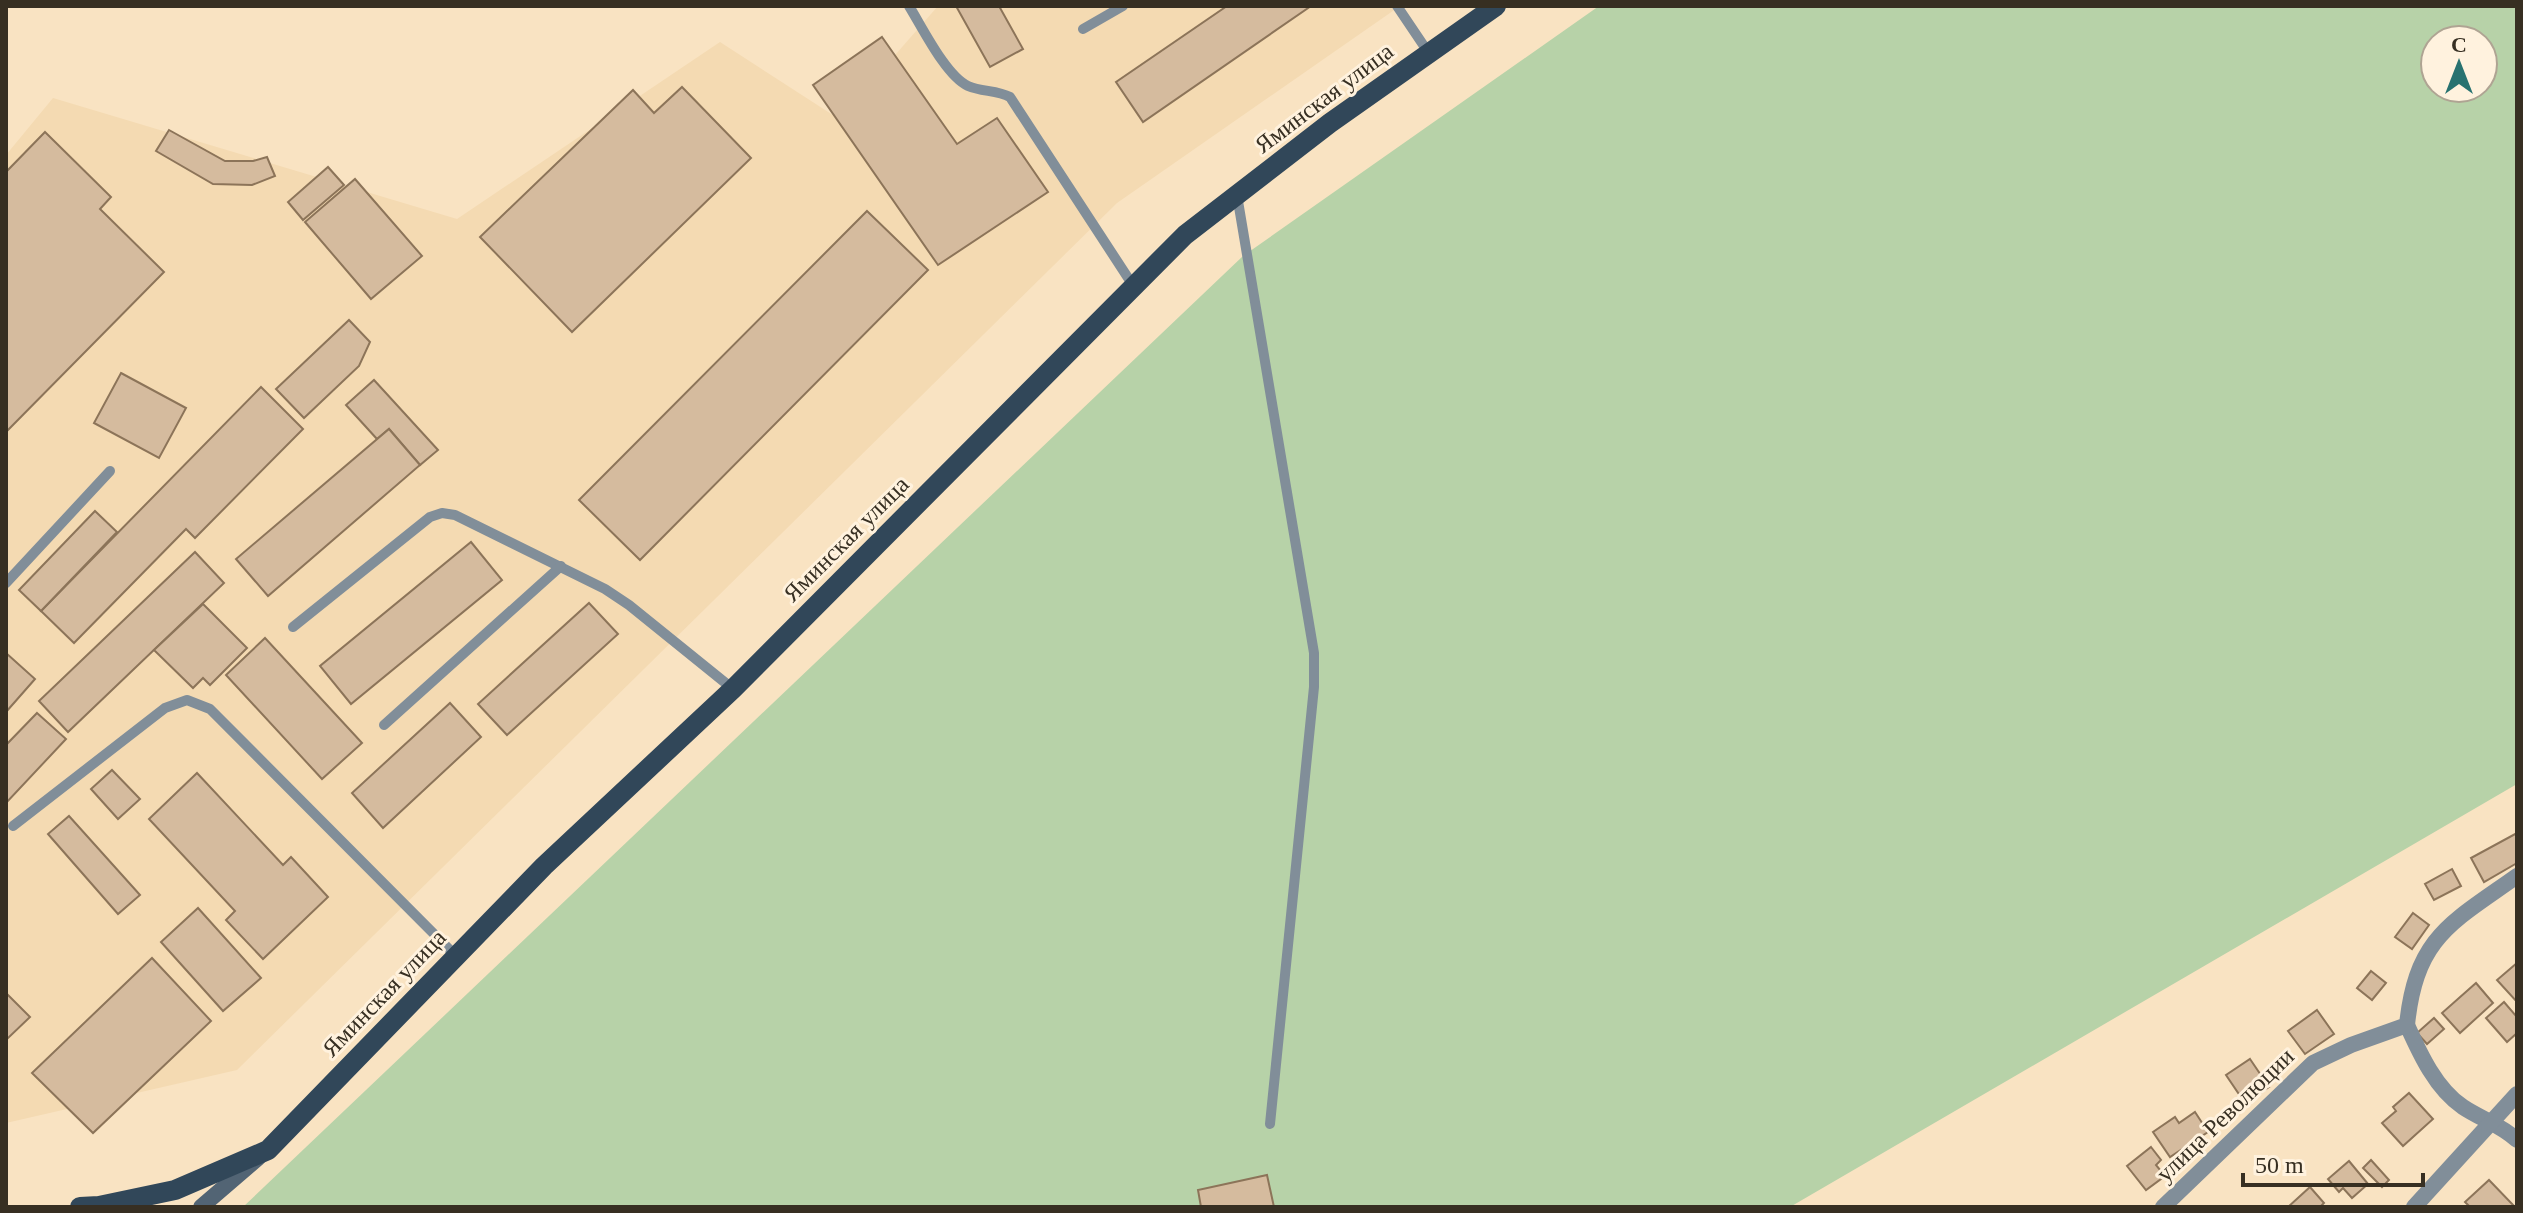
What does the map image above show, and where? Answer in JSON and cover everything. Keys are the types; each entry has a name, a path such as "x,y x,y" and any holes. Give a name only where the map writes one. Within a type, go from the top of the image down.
{"main road":[{"name":"Яминская улица","path":"268,1150 544,866 733,689 1185,235 1330,123 1496,6"},
{"path":"80,1207 175,1190 268,1150"},
{"path":"201,1207 268,1150"}],"street":[{"path":"2517,876 2439,934 2429,948 2416,979 2407,1025 2419,1051 2446,1093 2459,1105 2517,1140"},
{"name":"улица Революции","path":"2163,1207 2313,1063 2351,1045 2407,1025"},
{"path":"2414,1207 2517,1094"}],"lane":[{"path":"909,6 959,79 969,86 998,91 1010,97 1134,287"},
{"path":"1083,29 1123,6"},
{"path":"1397,6 1428,52"},
{"path":"1237,195 1314,653 1314,687 1270,1124"},
{"path":"6,583 110,471"},
{"path":"293,627 430,517 442,513 455,515 561,566 629,605 733,689"},
{"path":"384,725 561,566"},
{"path":"13,826 165,708 187,700 210,709 456,956"}],"shaded area":[{"path":"938,6 1400,6 1117,203 237,1070 6,1123 6,155 53,98 457,219 720,42 839,119"}],"green space":[{"path":"1599,6 2517,6 2517,784 1790,1207 243,1207 1243,256"}],"building":[{"path":"956,6 999,6 1023,49 990,67"},
{"path":"1227,6 1311,6 1143,122 1116,82"},
{"path":"882,37 957,144 997,118 1048,192 938,265 813,85"},
{"path":"682,87 751,158 572,332 480,237 633,90 654,113"},
{"path":"169,130 225,161 253,161 267,157 275,176 252,185 213,184 156,151"},
{"path":"45,132 111,197 100,209 164,272 6,432 6,172"},
{"path":"328,167 344,185 303,220 288,202"},
{"path":"355,179 422,256 371,299 305,222"},
{"path":"867,211 928,270 640,560 579,500"},
{"path":"349,320 370,342 359,366 304,418 276,389"},
{"path":"121,373 186,408 159,458 94,423"},
{"path":"374,380 438,450 420,465 389,429 377,439 346,405"},
{"path":"261,387 303,429 195,538 186,529 74,643 41,611"},
{"path":"389,429 420,465 268,596 236,559"},
{"path":"95,511 117,532 41,611 19,590"},
{"path":"471,542 502,580 351,704 320,666"},
{"path":"195,552 224,583 68,732 39,701"},
{"path":"589,603 618,634 507,735 478,704"},
{"path":"203,604 247,648 210,685 203,678 193,688 154,650"},
{"path":"265,638 362,743 322,779 226,675"},
{"path":"6,653 35,679 6,712"},
{"path":"450,703 481,737 383,828 352,793"},
{"path":"37,713 66,739 6,803 6,745"},
{"path":"112,770 140,799 118,819 91,789"},
{"path":"197,773 283,865 291,857 328,897 263,959 226,920 235,911 149,819"},
{"path":"69,816 140,895 118,914 48,834"},
{"path":"2517,833 2517,863 2484,882 2471,858"},
{"path":"2452,869 2461,886 2434,900 2425,884"},
{"path":"198,908 261,978 223,1011 161,942"},
{"path":"2413,913 2429,925 2412,949 2395,937"},
{"path":"152,958 211,1021 93,1133 32,1073"},
{"path":"2517,963 2517,1002 2497,980"},
{"path":"2371,971 2386,983 2372,1000 2357,988"},
{"path":"2476,983 2493,1003 2460,1033 2442,1013"},
{"path":"6,993 30,1017 6,1040"},
{"path":"2504,1002 2517,1017 2517,1033 2507,1042 2486,1018"},
{"path":"2317,1010 2334,1034 2305,1054 2288,1031"},
{"path":"2434,1018 2444,1029 2427,1044 2417,1033"},
{"path":"2250,1059 2269,1087 2245,1103 2226,1075"},
{"path":"2409,1093 2433,1119 2403,1146 2382,1123 2396,1111 2393,1107"},
{"path":"2195,1112 2208,1132 2170,1157 2153,1132 2175,1117 2179,1123"},
{"path":"2151,1147 2161,1160 2156,1165 2165,1176 2146,1190 2127,1166"},
{"path":"2371,1160 2389,1180 2382,1187 2363,1168"},
{"path":"2349,1161 2368,1184 2352,1198 2343,1188 2339,1192 2328,1179"},
{"path":"1267,1175 1274,1207 1201,1207 1198,1190"},
{"path":"2489,1180 2515,1207 2470,1207 2465,1202"},
{"path":"2310,1187 2324,1203 2320,1207 2288,1207"}]}
